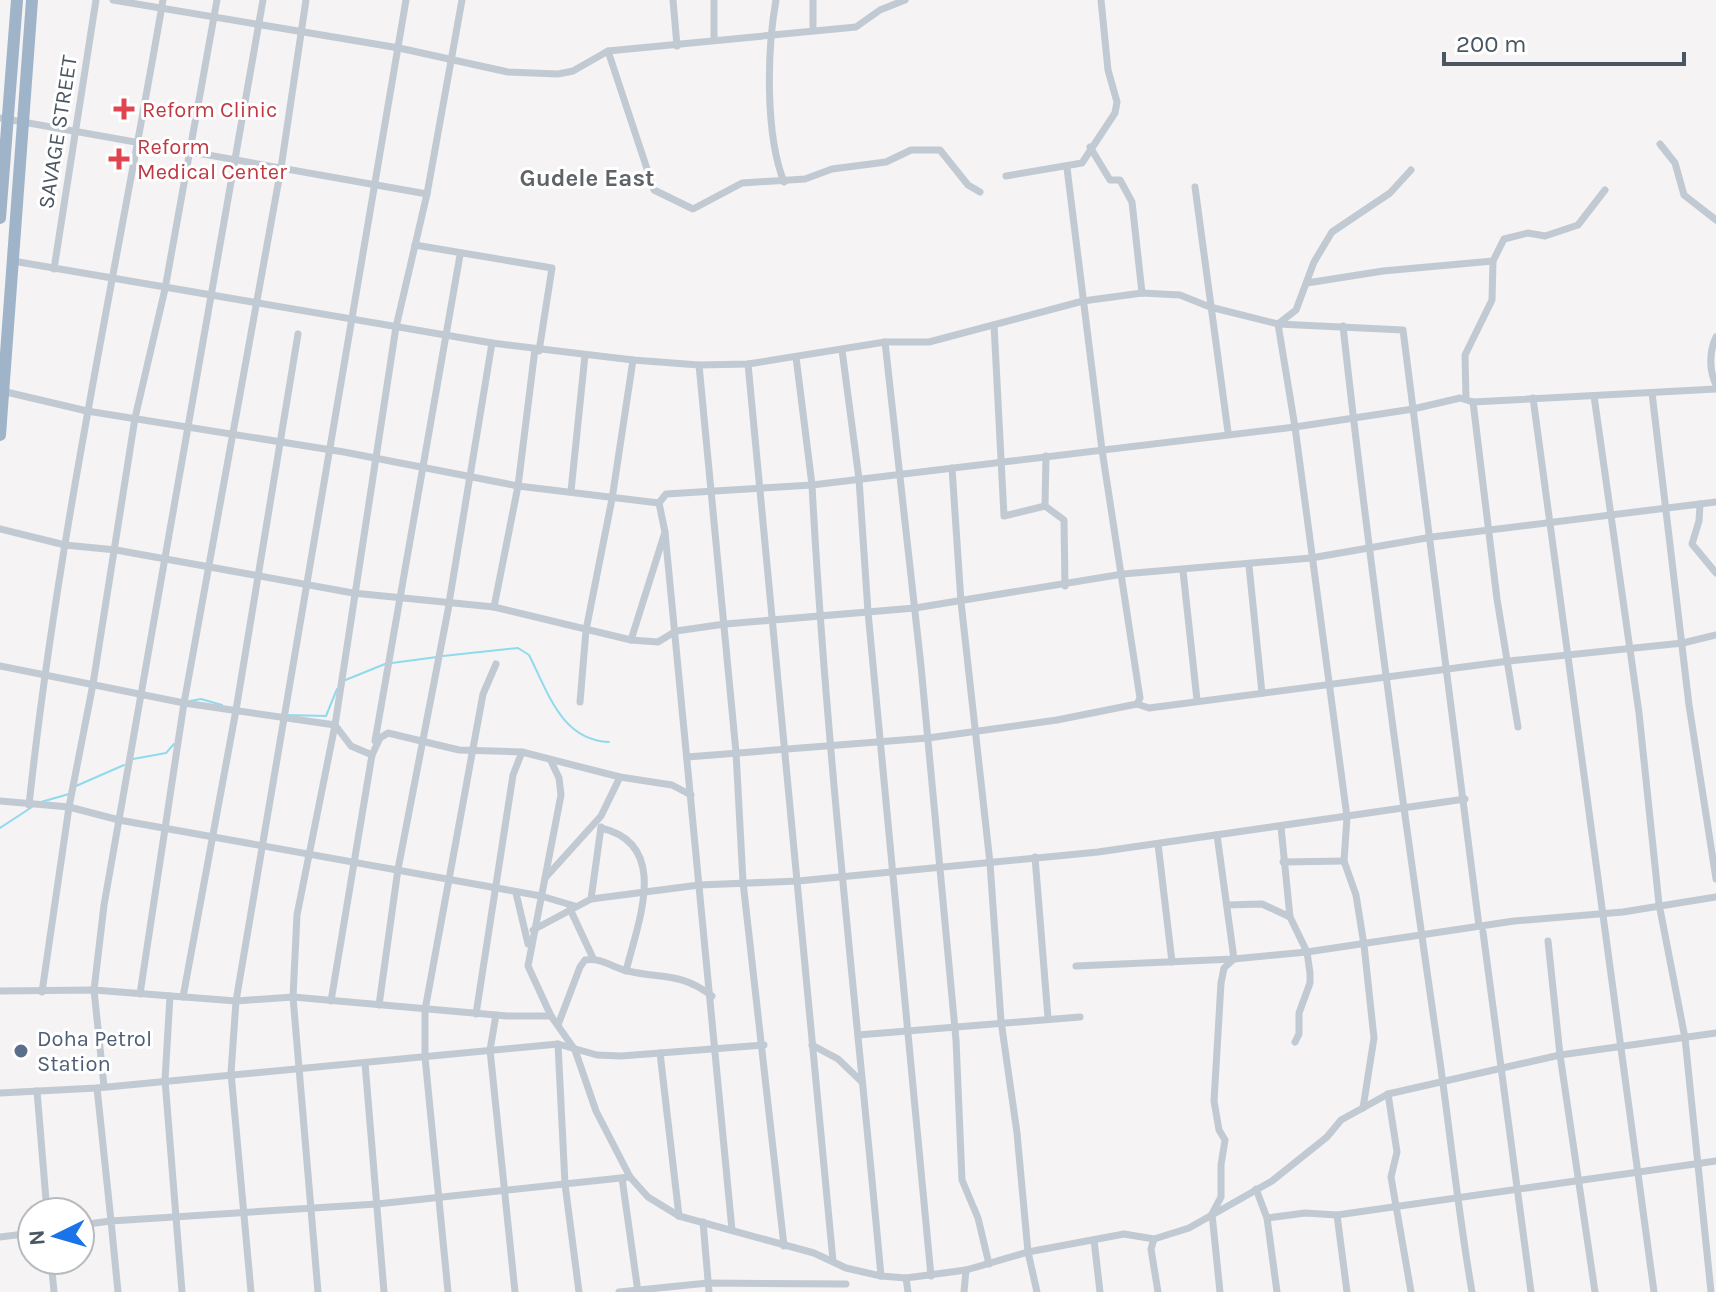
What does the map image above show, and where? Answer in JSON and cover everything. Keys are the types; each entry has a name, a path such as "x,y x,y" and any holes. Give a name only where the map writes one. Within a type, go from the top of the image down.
{"highway":[{"path":"0,218 3,118 17,0"},
{"path":"0,435 32,0"}],"street":[{"name":"SAVAGE STREET","path":"54,269 96,0"},
{"path":"113,0 162,4 214,17 399,48 508,72 558,74 573,71 608,51 677,46 813,28 856,27 880,10 905,0"},
{"path":"42,992 69,807 116,550 135,418 165,289 217,0"},
{"path":"118,1292 94,990 104,905 140,694 263,0"},
{"path":"140,994 184,703 281,168 306,0"},
{"path":"251,1292 231,1073 236,1001 327,450 406,0"},
{"path":"318,1292 293,997 297,915 335,725 396,327 427,194 462,0"},
{"path":"673,0 677,46"},
{"path":"714,0 714,39"},
{"path":"776,0 770,35 777,164 784,182"},
{"path":"813,0 813,28"},
{"path":"1006,176 1082,163 1090,146 1115,113 1117,102 1108,70 1101,0"},
{"path":"29,805 43,675 87,411 114,281 162,4"},
{"path":"608,51 654,190 693,209 742,183 805,179 832,169 886,162 911,150 940,150 968,185 980,192"},
{"path":"3,118 427,194"},
{"path":"1660,144 1675,163 1684,195 1716,220"},
{"path":"1090,146 1110,180 1120,180 1132,202 1142,293"},
{"path":"1067,168 1102,450 1140,698 1137,704"},
{"path":"1278,324 1296,310 1314,262 1332,232 1390,193 1411,170"},
{"path":"1195,187 1228,432"},
{"path":"1518,727 1465,355 1492,300 1493,261 1510,235 1528,233 1545,236 1578,225 1605,190"},
{"path":"415,245 460,255 552,268 536,353 518,486 494,607"},
{"path":"331,1001 372,755 403,600 460,255"},
{"path":"13,261 536,353 699,365 748,364 885,342 929,342 1083,301 1142,293 1180,295 1210,307 1278,324 1403,330 1432,537 1445,670 1531,1292"},
{"path":"1307,283 1383,271 1493,261"},
{"path":"1278,324 1295,427 1347,817 1344,861 1356,895 1364,945 1374,1038 1363,1108"},
{"path":"994,325 995,400 1004,516 1045,506"},
{"path":"1343,326 1368,549 1443,1082 1455,1199 1472,1292"},
{"path":"183,997 236,710 298,334"},
{"path":"732,1230 676,631 659,503 666,494 812,485 1228,432 1295,427 1413,409 1441,401 1594,396 1716,387 1711,351 1716,337"},
{"path":"885,342 915,608 956,1040 962,1180 978,1218 989,1264"},
{"path":"379,1005 398,869 426,741 435,666 449,604 492,343"},
{"path":"842,350 859,479 868,612 931,1276"},
{"path":"571,491 585,355"},
{"path":"796,357 812,485 819,617 881,1276"},
{"path":"580,702 586,630 612,499 633,360"},
{"path":"748,364 833,1261"},
{"path":"699,365 736,752 743,882 764,1045 784,1246"},
{"path":"2,391 87,411 327,450 518,486 659,503"},
{"path":"1652,393 1716,879"},
{"path":"1594,396 1627,647 1639,713 1659,904 1685,1038 1711,1292"},
{"path":"1533,398 1654,1292"},
{"path":"1045,506 1046,456"},
{"path":"952,468 973,731 990,863 1001,1021 1017,1133 1028,1252 1037,1292"},
{"path":"0,529 65,545 116,550 353,593 494,607 631,640 658,642 676,631 725,624 773,623 915,608 1065,586 1123,574 1249,566 1432,537 1716,502"},
{"path":"1700,504 1692,544 1716,573"},
{"path":"1045,506 1064,520 1065,586"},
{"path":"631,640 665,532"},
{"path":"1249,566 1262,693"},
{"path":"1183,571 1197,700"},
{"path":"687,757 880,739 928,738 1057,720 1137,704 1149,708 1509,661 1683,643 1716,635"},
{"path":"448,1292 425,1057 425,1010 435,938 450,881 483,694 496,664"},
{"path":"0,666 184,703 335,725 351,746 372,755"},
{"path":"375,745 388,733 473,751 522,752 620,777 672,785 691,795"},
{"path":"476,1014 513,775 522,752"},
{"path":"529,950 561,795 559,778 551,761"},
{"path":"545,878 601,816 620,777"},
{"path":"533,930 591,899 699,885 798,881 939,869 1158,844 1465,799"},
{"path":"0,801 69,807 119,820 541,896 573,908 593,958"},
{"path":"591,899 601,816"},
{"path":"1281,827 1290,917 1307,952 1310,983 1295,1042"},
{"path":"601,828 621,833 632,841 640,854 644,892 626,971"},
{"path":"1217,835 1234,959"},
{"path":"1158,844 1172,962"},
{"path":"1035,857 1048,1018"},
{"path":"1283,862 1344,861"},
{"path":"516,893 529,950 531,978 551,1016 575,1050 596,1111 626,1178 638,1291"},
{"path":"1076,966 1234,959 1307,952 1623,912 1716,897"},
{"path":"1227,905 1262,904 1290,917"},
{"path":"1548,941 1560,1055 1595,1292"},
{"path":"558,1025 580,967 585,960 593,958 626,971 690,981 712,996"},
{"path":"1220,1292 1212,1214 1221,1197 1225,1140 1219,1130 1214,1101 1220,993 1224,968 1234,959"},
{"path":"0,991 94,990 236,1001 293,997 476,1014 551,1016"},
{"path":"170,996 165,1080 182,1292"},
{"path":"496,1015 490,1050 515,1292"},
{"path":"858,1035 1080,1017"},
{"path":"96,1223 377,1204 626,1178 648,1197 679,1216 833,1261 846,1268 881,1276 931,1276 966,1270 1028,1252 1124,1234 1154,1239 1189,1228 1256,1189 1327,1137 1341,1120 1388,1094 1560,1055 1716,1033"},
{"path":"0,1093 100,1087 558,1044 597,1055 764,1045"},
{"path":"558,1044 565,1184 579,1292"},
{"path":"812,1045 838,1059 863,1084"},
{"path":"660,1053 679,1216"},
{"path":"365,1063 384,1292"},
{"path":"37,1091 46,1196"},
{"path":"1388,1094 1397,1152 1391,1177 1411,1292"},
{"path":"1267,1218 1337,1215 1579,1183 1716,1161"},
{"path":"1256,1189 1267,1218 1277,1292"},
{"path":"1337,1215 1347,1292"},
{"path":"703,1222 709,1292"},
{"path":"1154,1239 1151,1249 1158,1292"},
{"path":"1094,1240 1100,1292"},
{"path":"619,1292 708,1283 777,1282 846,1288 846,1268"},
{"path":"964,1292 966,1270"},
{"path":"906,1278 908,1292"},
{"path":"777,1282 778,1292"}],"waterway":[{"path":"443,656 518,648 529,655 558,712 568,723 579,733 609,742"},
{"path":"392,663 437,657"},
{"path":"343,681 385,664"},
{"path":"287,715 326,716 337,689"},
{"path":"190,701 201,699 222,705"},
{"path":"133,759 166,753 174,744"},
{"path":"76,786 124,765"},
{"path":"41,802 69,794"},
{"path":"0,828 32,807"}],"place":[{"name":"Reform Clinic","path":"124,109"},
{"name":"Reform Medical Center","path":"119,159"},
{"name":"Doha Petrol Station","path":"21,1051"}],"district":[{"name":"Gudele East","path":"587,178"}]}
